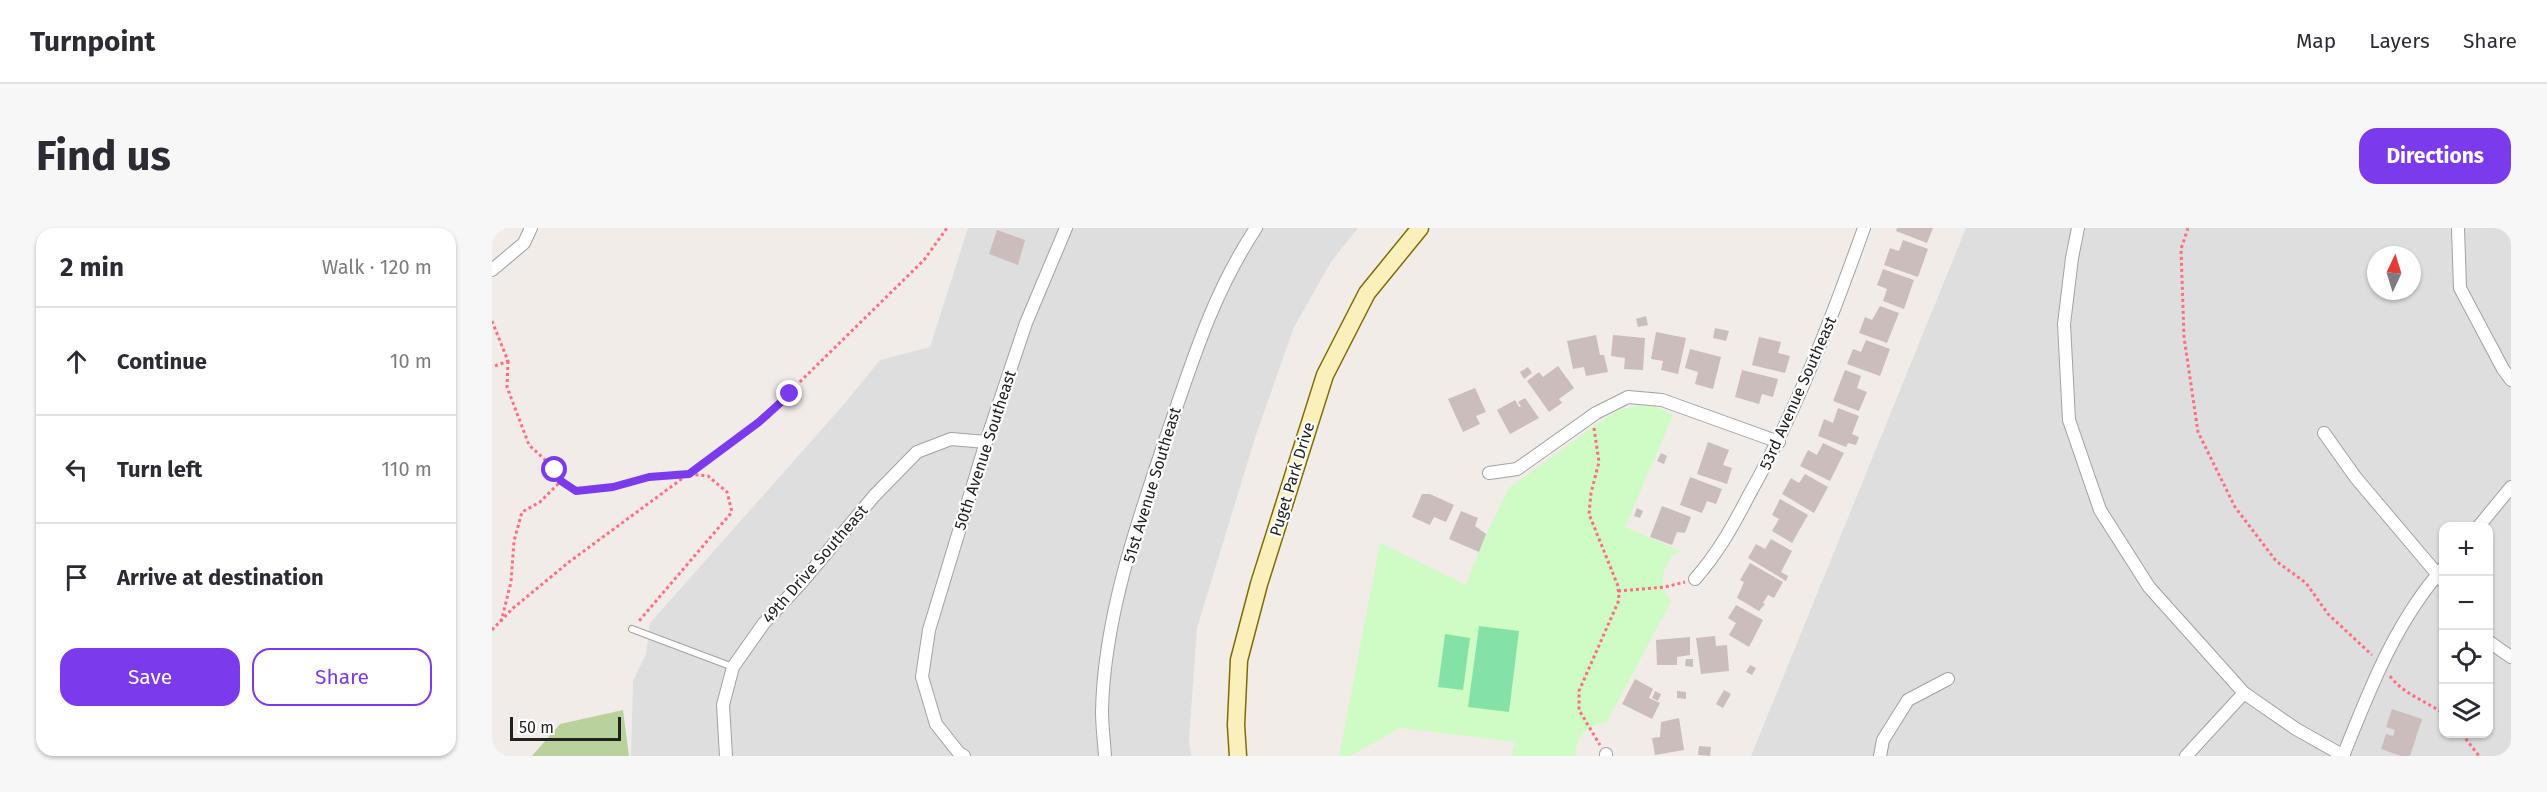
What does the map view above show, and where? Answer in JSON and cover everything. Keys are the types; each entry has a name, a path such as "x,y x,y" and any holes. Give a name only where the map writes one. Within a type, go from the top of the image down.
{"street":[{"path":"492,270 524,243 531,228"},
{"name":"50th Avenue Southeast","path":"964,756 958,753 936,724 922,677 929,630 986,442 1026,323 1066,228"},
{"name":"51st Avenue Southeast","path":"1105,756 1102,710 1111,629 1143,506 1205,323 1236,258 1256,228"},
{"name":"Puget Park Drive","path":"1239,756 1236,725 1239,660 1259,584 1325,375 1367,293 1420,228"},
{"name":"53rd Avenue Southeast","path":"1695,579 1716,556 1779,442 1827,331 1864,228"},
{"path":"2078,228 2064,324 2068,420 2096,499 2100,510 2149,587 2244,693 2296,729 2343,756 2381,664 2404,620 2440,576"},
{"path":"2458,228 2460,288 2511,380"},
{"path":"1489,473 1517,469 1591,417 1628,397 1662,400 1779,442"},
{"path":"2324,433 2386,514 2439,571"},
{"name":"49th Drive Southeast","path":"726,756 723,705 733,667 764,622 802,582 874,496 917,452 951,439 986,442"},
{"path":"2482,522 2511,487"},
{"path":"2493,644 2511,657"},
{"path":"1880,756 1883,740 1908,700 1948,679"},
{"path":"2186,756 2244,693"}],"lane":[{"path":"632,629 733,667"}],"path":[{"path":"492,630 512,609 569,562 759,422 924,260 948,228"},
{"path":"2188,228 2181,249 2184,337 2198,432 2235,507 2276,561 2306,582 2328,614 2381,664 2398,688 2425,700 2439,710"},
{"path":"492,321 508,361 507,387 530,446 555,470 561,481 576,491 613,487 649,477 689,474 708,476 728,492 732,512 632,629"},
{"path":"492,367 508,361"},
{"path":"1591,417 1599,462 1591,493 1589,514 1618,591 1619,600 1579,691 1579,710 1606,755"},
{"path":"500,623 511,582 514,541 522,512 540,502 561,481"},
{"path":"1618,591 1665,587 1695,579"},
{"path":"2465,738 2479,756"}],"shaded area":[{"path":"968,228 1358,228 1331,262 1294,327 1255,438 1197,628 1189,740 1191,756 631,756 633,681 646,654 650,623 845,403 880,360 930,347"},
{"path":"1966,228 2511,228 2511,756 1751,756"}],"green space":[{"path":"1654,406 1673,415 1625,527 1683,552 1674,554 1666,566 1663,583 1671,601 1607,722 1594,726 1580,737 1576,756 1511,756 1515,742 1400,728 1350,756 1339,756 1380,543 1466,585 1483,541 1509,488 1608,416 1622,409"},
{"path":"1479,626 1519,631 1509,712 1468,707"},
{"path":"1445,634 1470,638 1463,690 1438,687"},
{"path":"623,710 629,756 532,756 560,724"}],"building":[{"path":"1897,228 1933,228 1927,243 1896,231"},
{"path":"997,230 1025,240 1018,265 989,254"},
{"path":"1903,240 1928,249 1918,277 1884,265 1890,248 1899,251"},
{"path":"1883,269 1914,280 1904,309 1883,301 1887,289 1877,285"},
{"path":"1880,306 1899,313 1887,343 1859,333 1865,317 1872,320"},
{"path":"1646,316 1648,325 1638,327 1636,319"},
{"path":"1715,328 1729,331 1726,341 1713,338"},
{"path":"1656,332 1686,338 1678,374 1661,370 1663,361 1651,359"},
{"path":"1596,335 1600,355 1604,355 1608,372 1586,376 1584,367 1573,369 1567,341"},
{"path":"1613,335 1645,338 1643,370 1624,369 1625,358 1611,356"},
{"path":"1759,337 1781,342 1778,353 1790,356 1785,373 1752,365"},
{"path":"1866,340 1890,349 1880,376 1847,364 1853,349 1861,352"},
{"path":"1690,349 1721,357 1713,389 1695,384 1698,372 1685,368"},
{"path":"1558,366 1574,388 1559,399 1562,403 1549,412 1527,381 1539,372 1543,377"},
{"path":"1528,367 1532,373 1524,379 1520,372"},
{"path":"1742,370 1778,379 1773,397 1762,394 1759,404 1735,397"},
{"path":"1845,370 1861,376 1857,388 1867,392 1859,411 1833,401"},
{"path":"1475,388 1486,412 1476,416 1480,424 1463,432 1448,399"},
{"path":"1525,398 1539,418 1510,434 1497,410 1515,400 1519,407 1521,406 1518,402"},
{"path":"1838,408 1859,416 1852,434 1859,437 1856,445 1848,443 1846,447 1818,436 1824,419 1833,423"},
{"path":"1708,442 1729,450 1723,465 1732,468 1727,484 1697,474"},
{"path":"1823,443 1844,453 1830,481 1800,466 1808,450 1817,455"},
{"path":"1661,453 1667,456 1664,464 1657,461"},
{"path":"1805,474 1828,487 1814,513 1782,494 1791,478 1799,483"},
{"path":"1690,477 1722,489 1716,504 1707,501 1702,513 1680,505"},
{"path":"1422,494 1430,494 1454,505 1446,522 1434,517 1430,525 1412,517"},
{"path":"1780,499 1808,515 1792,543 1772,531 1779,519 1772,515"},
{"path":"1662,506 1691,517 1685,533 1677,532 1672,545 1650,537"},
{"path":"1637,508 1643,511 1640,518 1634,516"},
{"path":"1461,511 1478,518 1475,526 1486,534 1479,552 1449,539"},
{"path":"1771,539 1792,551 1781,572 1788,576 1786,581 1748,558 1756,544 1765,549"},
{"path":"1750,563 1783,582 1774,598 1768,595 1759,611 1737,598 1744,582 1740,580"},
{"path":"1736,605 1763,620 1749,647 1729,635 1736,623 1728,618"},
{"path":"1715,636 1716,646 1727,645 1729,671 1701,674 1696,638"},
{"path":"1690,637 1690,655 1677,657 1677,665 1657,665 1656,640"},
{"path":"1686,659 1693,659 1693,667 1685,666"},
{"path":"1750,665 1756,668 1752,675 1746,672"},
{"path":"1635,679 1653,689 1649,698 1660,703 1652,719 1622,704"},
{"path":"1724,690 1731,694 1723,708 1716,704"},
{"path":"1655,691 1661,694 1658,701 1652,698"},
{"path":"1677,691 1686,692 1686,699 1677,698"},
{"path":"2392,709 2422,719 2410,756 2401,756 2381,749 2386,734 2393,736 2395,730 2386,727"},
{"path":"1679,718 1684,750 1655,755 1652,738 1660,737 1661,722"},
{"path":"1699,746 1711,747 1710,756 1698,755"}],"route":[{"path":"555,470 561,481 576,491 613,487 649,477 689,474 759,422 790,394"}]}
